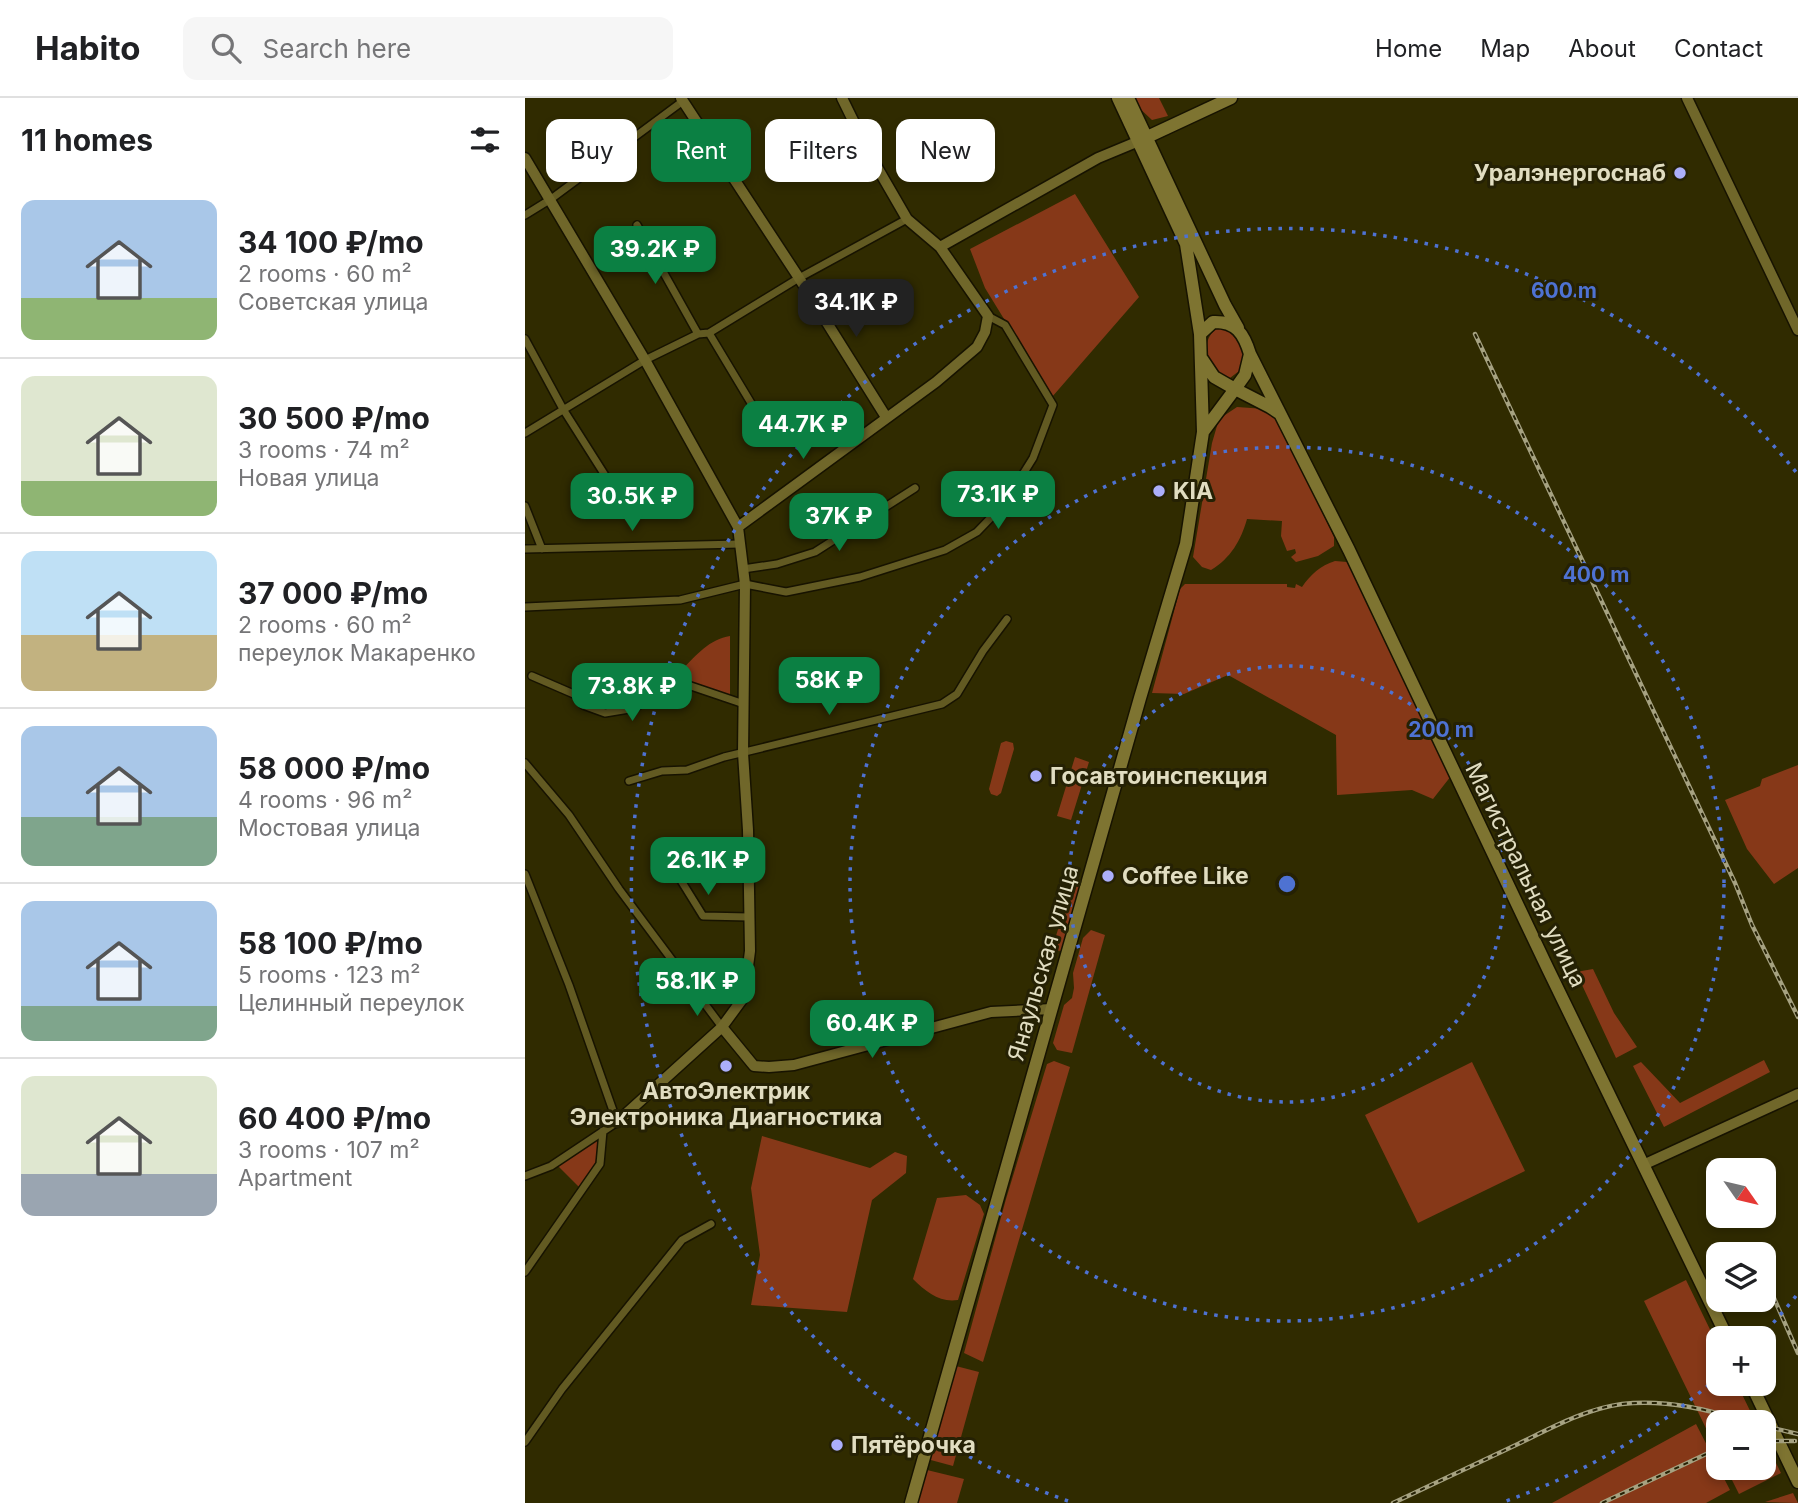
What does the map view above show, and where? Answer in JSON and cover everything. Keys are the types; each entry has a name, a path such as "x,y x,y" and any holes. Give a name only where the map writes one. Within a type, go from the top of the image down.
{"main road":[{"name":"Магистральная улица","path":"1118,98 1144,139 1349,550 1548,970 1722,1326"},
{"name":"Магистральная улица","path":"1128,98 1186,244 1200,334 1203,432"},
{"path":"1144,139 1231,98"},
{"path":"1200,334 1213,322 1228,323 1238,328"},
{"path":"1203,432 1245,375 1251,354"},
{"path":"1201,358 1214,377 1271,407 1281,416"},
{"name":"Янаульская улица","path":"911,1503 1186,544 1203,432"},
{"path":"1757,1396 1798,1482"}],"street":[{"path":"525,607 680,600 745,584 786,592 860,577 945,550 977,532 1005,503 1033,458 1053,405 1005,325 988,316 940,247 907,219 870,155 842,98"},
{"path":"1687,98 1798,330"},
{"path":"525,215 551,199 682,99 886,417"},
{"path":"940,247 1098,158 1144,139"},
{"path":"525,158 645,360 738,527 745,584 743,752 750,951 744,997 722,1027 617,1122 551,1166 525,1176"},
{"path":"525,433 645,360 698,334 709,333 799,278 907,219"},
{"path":"636,225 698,334"},
{"path":"738,527 936,382 977,347 985,332 988,316"},
{"path":"709,333 769,433"},
{"path":"525,339 563,409 608,480"},
{"path":"743,569 777,564 815,552 915,488"},
{"path":"525,506 542,549"},
{"path":"525,550 740,544"},
{"path":"629,781 662,771 687,770 743,752 942,704 957,694 983,651 1007,619"},
{"path":"532,676 576,695 583,705 605,713 635,708 664,687 685,684 744,704"},
{"path":"525,763 569,815 619,890 754,1066 802,1063 992,1012 1052,1009"},
{"path":"671,866 703,916 749,917"},
{"path":"525,874 569,985 617,1122"},
{"path":"1643,1165 1798,1094"},
{"path":"525,1272 600,1164 603,1131"},
{"path":"525,1441 562,1389 682,1240 711,1224"}],"shaded area":[{"path":"1132,98 1159,98 1168,116 1152,120"},
{"path":"1075,194 1139,297 1052,397 985,288 970,249"},
{"path":"1220,327 1232,332 1242,348 1243,368 1230,378 1215,369 1207,354 1208,339"},
{"path":"1237,407 1265,409 1278,419 1334,537 1334,546 1318,556 1296,562 1291,557 1296,553 1295,549 1287,551 1281,536 1282,521 1247,519 1234,548 1211,570 1202,567 1193,557 1212,443 1219,419"},
{"path":"1335,561 1347,562 1451,776 1433,799 1412,790 1337,795 1336,735 1228,675 1184,694 1152,693 1180,589 1185,584 1287,584 1287,587 1295,588 1296,584 1302,587 1316,571"},
{"path":"730,636 730,696 682,679 682,670 698,653 716,640"},
{"path":"1001,743 1013,743 1014,749 1001,793 997,796 991,794 989,789"},
{"path":"1075,757 1089,762 1071,820 1057,816"},
{"path":"1798,765 1798,868 1774,884 1747,849 1725,800 1760,786 1762,779"},
{"path":"1079,880 1082,880 1061,951 1055,950 1053,946 1068,896"},
{"path":"1091,930 1105,935 1072,1053 1057,1050 1053,1043 1064,1005 1072,998 1073,973 1083,938"},
{"path":"1593,969 1614,1013 1637,1047 1616,1058 1576,972"},
{"path":"1764,1060 1770,1072 1664,1127 1633,1066 1641,1062 1680,1103"},
{"path":"1054,1061 1070,1067 983,1362 964,1353 1006,1199 1047,1064"},
{"path":"1472,1062 1525,1171 1418,1223 1365,1115"},
{"path":"762,1136 870,1168 895,1152 907,1156 906,1173 872,1200 847,1312 751,1305 760,1255 751,1188"},
{"path":"599,1137 595,1166 579,1187 558,1166"},
{"path":"966,1195 980,1205 984,1214 958,1300 945,1300 928,1292 913,1279 937,1198"},
{"path":"1686,1280 1708,1326 1706,1326 1706,1396 1743,1396 1750,1410 1706,1410 1706,1428 1644,1301"},
{"path":"952,1365 979,1372 953,1466 927,1459"},
{"path":"1696,1424 1706,1443 1706,1480 1725,1480 1730,1490 1706,1503 1552,1503"},
{"path":"1776,1463 1781,1473 1776,1476"},
{"path":"927,1470 964,1479 957,1503 917,1503"},
{"path":"1732,1480 1767,1480 1739,1494"},
{"path":"1793,1493 1798,1503 1765,1502"}],"railway":[{"path":"1475,334 1735,883 1752,925 1798,1017"},
{"path":"1776,1303 1798,1353"},
{"path":"1393,1503 1556,1426 1608,1406 1656,1403 1706,1411"},
{"path":"1776,1429 1798,1434"},
{"path":"1776,1441 1795,1441"},
{"path":"1602,1503 1706,1454"}],"place":[{"name":"Уралэнергоснаб","path":"1680,173"},
{"name":"KIA","path":"1159,491"},
{"name":"Госавтоинспекция","path":"1036,776"},
{"name":"Coffee Like","path":"1108,876"},
{"name":"АвтоЭлектрик Электроника Диагностика","path":"726,1066"},
{"name":"Пятёрочка","path":"837,1445"}]}
